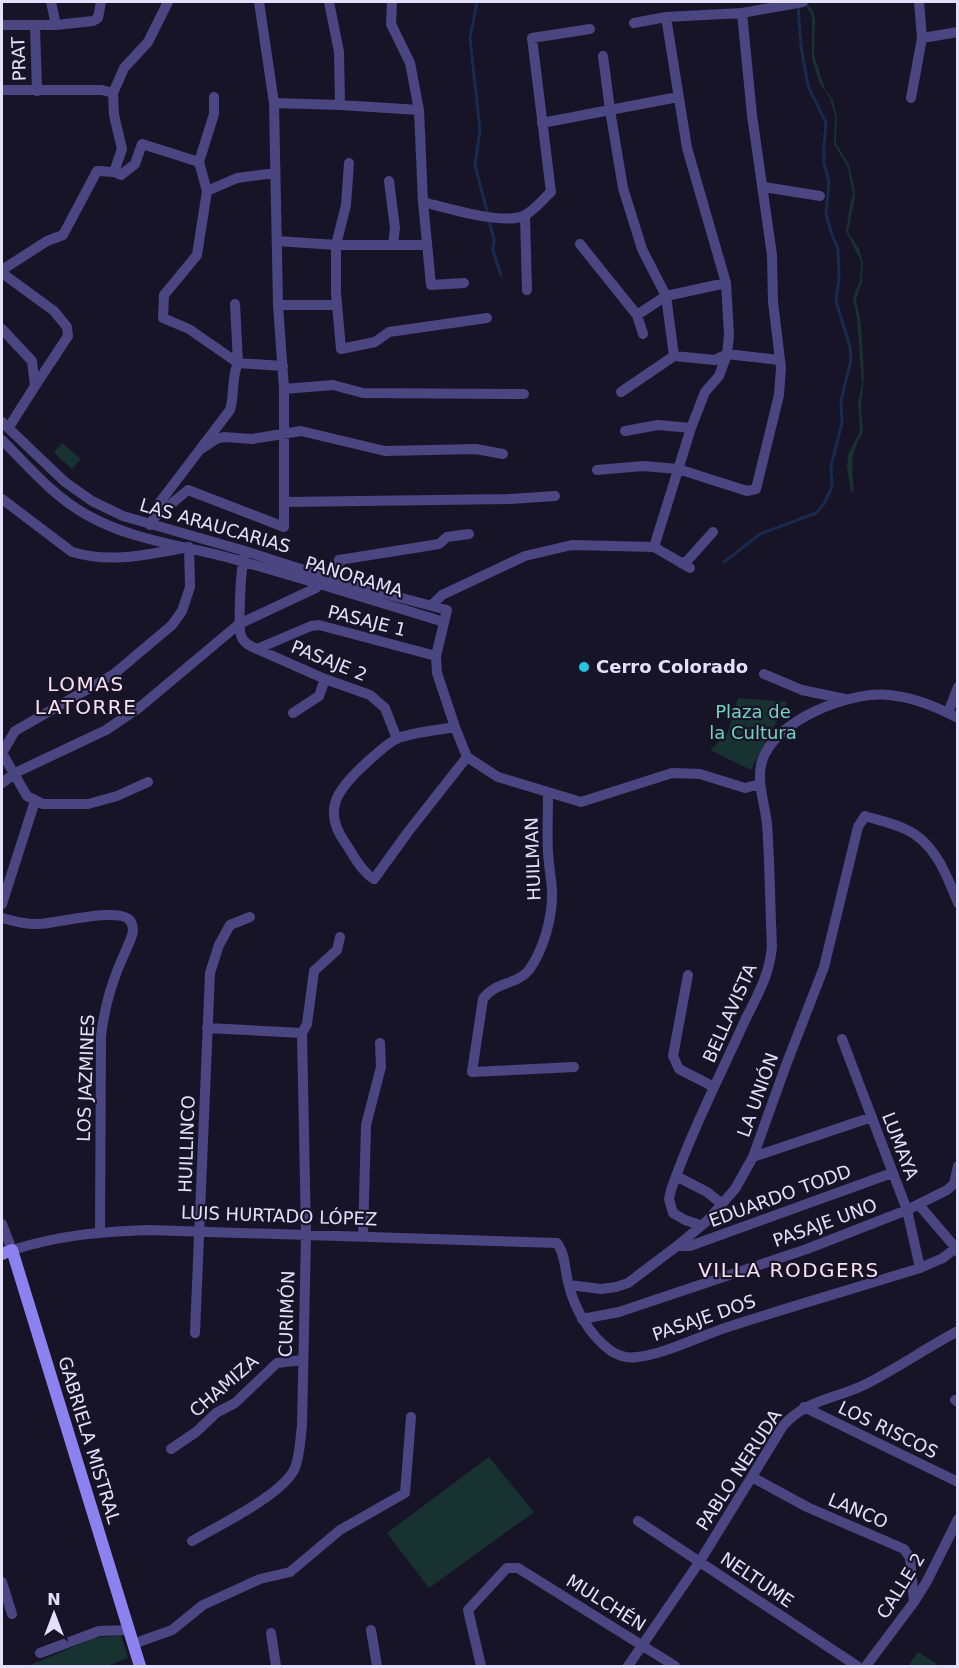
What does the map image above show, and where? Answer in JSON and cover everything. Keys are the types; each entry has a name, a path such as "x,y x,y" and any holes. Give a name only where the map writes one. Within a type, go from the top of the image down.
{"street":[{"path":"51,2 56,25"},
{"path":"2,25 35,26 93,21 98,18 101,2"},
{"path":"114,172 122,149 114,115 113,93 124,68 148,42 168,2"},
{"path":"152,521 188,490 284,527 284,389 278,305 274,103 259,2"},
{"path":"329,2 339,52 340,105"},
{"path":"392,2 391,24 410,63 419,110 423,202 431,285 464,283"},
{"path":"634,23 723,7 742,13 803,2"},
{"path":"911,98 922,38 919,2"},
{"path":"597,471 643,466 678,469 747,491 756,489 779,395 780,360 773,302 772,255 752,115 742,13"},
{"path":"654,547 691,428 705,392 719,376 727,354 729,335 726,283 687,148 666,17"},
{"name":"PRAT","path":"35,26 37,91"},
{"path":"423,202 509,220 525,216 551,192 532,38 590,29"},
{"path":"922,38 957,32"},
{"path":"603,56 609,110 623,188 642,249 666,296 674,356"},
{"path":"2,90 102,90 113,93"},
{"path":"214,97 214,114 199,162 207,191 197,255 164,295 163,318 189,329 238,363 283,366"},
{"path":"542,123 678,97"},
{"path":"274,103 419,110"},
{"path":"5,424 35,386 68,336 67,327 54,311 2,272 47,241 63,235 97,171 114,172 121,175 135,164 142,144 199,162"},
{"path":"349,163 346,205 336,245 337,305 341,349 375,342 389,332 487,318"},
{"path":"207,191 237,178 275,173"},
{"path":"389,181 395,228 393,245"},
{"path":"764,187 820,196"},
{"path":"525,216 527,290"},
{"path":"277,241 336,245 426,245"},
{"path":"580,244 637,315 643,334"},
{"path":"637,315 666,296 726,283"},
{"path":"152,521 160,502 230,410 234,398 234,370 238,363 235,304"},
{"path":"278,305 337,305"},
{"path":"2,329 32,361 35,386"},
{"path":"621,392 674,356 715,360 727,354 780,360"},
{"path":"284,389 333,385 363,393 524,394"},
{"name":"LAS ARAUCARIAS","path":"5,424 65,482 92,501 123,516 152,521 244,556 432,605 447,610 444,622"},
{"path":"625,430 658,425 691,428"},
{"path":"201,449 216,439 224,437 252,439 301,431 385,451 476,449 502,454"},
{"name":"PANORAMA","path":"2,440 58,495 109,526 138,536 244,556 317,583 444,622"},
{"path":"285,502 510,499 555,496"},
{"path":"2,499 72,552 80,555 140,557 189,547 190,587 182,611 172,625 114,674 15,731 2,753 27,796 43,804 88,804 105,800 148,782"},
{"path":"432,605 442,595 525,556 572,545 654,547 686,565 713,532"},
{"path":"338,580 339,560 439,544 447,537 469,534"},
{"path":"239,624 244,556"},
{"path":"2,783 15,773 106,730 140,707 239,624 316,588 317,583"},
{"path":"444,622 436,656 437,673 467,757 498,777 581,802 672,773 700,774 746,788 760,784 762,760 770,746 811,713 835,702 888,695 915,701 953,716 957,687"},
{"name":"PASAJE 2","path":"239,624 241,637 257,650 378,700 388,715 397,739"},
{"name":"PASAJE 1","path":"257,650 311,626 319,625 436,656"},
{"path":"765,674 802,690 849,699"},
{"path":"293,713 319,696 325,679"},
{"path":"455,727 397,739 380,750 342,786 336,798 334,818 343,840 368,875 374,879 467,757"},
{"name":"BELLAVISTA","path":"700,1225 674,1213 670,1207 671,1190 714,1087 766,980 771,965 767,827 765,803 760,784"},
{"name":"HUILMAN","path":"548,793 548,854 552,891 549,921 542,944 526,973 516,980 495,988 483,999 472,1072 574,1067"},
{"path":"2,904 35,801"},
{"name":"LA UNIÓN","path":"569,1286 601,1289 628,1283 712,1216 735,1189 753,1157 824,967 858,827 865,816 907,829 926,844 942,864 957,903"},
{"name":"LOS JAZMINES","path":"2,918 37,924 119,915 126,916 133,925 132,936 104,1007 101,1036 100,1232"},
{"name":"HUILLINCO","path":"195,1333 210,973 219,945 230,925 250,917"},
{"name":"CURIMÓN","path":"192,1541 264,1498 287,1479 294,1470 298,1457 302,1426 306,1234 302,1033 307,1024 314,971 337,950 340,937"},
{"path":"688,975 673,1056 679,1069 714,1087"},
{"path":"207,1028 302,1033"},
{"name":"LUMAYA","path":"842,1038 907,1210 920,1268"},
{"path":"363,1236 366,1125 381,1067 380,1043"},
{"path":"753,1157 872,1117"},
{"name":"PASAJE UNO","path":"582,1319 619,1312 807,1249 907,1210 954,1184 957,1166"},
{"name":"EDUARDO TODD","path":"677,1246 690,1246 892,1173"},
{"path":"676,1176 707,1192 722,1204"},
{"path":"919,1205 957,1249"},
{"name":"GABRIELA MISTRAL","path":"2,1224 7,1252 140,1666"},
{"name":"LUIS HURTADO LÓPEZ","path":"7,1252 71,1235 100,1232 201,1231 557,1243"},
{"name":"PASAJE DOS","path":"557,1243 562,1252 569,1286 582,1319 611,1351 620,1356 638,1357 772,1312 920,1268 957,1249"},
{"name":"PABLO NERUDA","path":"628,1666 700,1561 791,1416 804,1407 864,1385 957,1331"},
{"name":"CHAMIZA","path":"171,1449 196,1432 216,1413 235,1403 277,1363 302,1360"},
{"name":"LOS RISCOS","path":"804,1407 957,1482"},
{"path":"133,1644 172,1630 203,1605 260,1579 290,1572 340,1530 405,1492 411,1417"},
{"name":"LANCO","path":"752,1477 807,1507 904,1550 910,1558 914,1602"},
{"name":"CALLE 2","path":"866,1666 927,1581 957,1519"},
{"name":"NELTUME","path":"638,1521 700,1561 843,1663 857,1666"},
{"name":"MULCHÉN","path":"481,1666 468,1610 507,1568 518,1568 675,1666"},
{"path":"2,1582 12,1614"},
{"path":"40,1653 99,1631 129,1630"},
{"path":"371,1630 377,1666"},
{"path":"271,1633 276,1666"}],"green space":[{"path":"807,4 813,10 815,20 814,55 825,89 833,100 837,117 836,143 849,165 854,186 855,197 848,232 859,249 863,262 862,282 856,299 861,324 864,377 861,405 863,433 853,454 854,491 851,492 847,468 848,455 860,431 858,401 862,385 857,318 853,298 860,280 861,261 846,232 853,195 848,168 834,144 835,116 830,98 819,82 812,58 812,16"},
{"path":"62,443 81,459 72,469 54,453"},
{"name":"Plaza de la Cultura","path":"738,698 787,702 751,770 710,750 727,734"},
{"path":"489,1457 534,1512 429,1588 387,1533"},
{"path":"121,1635 128,1658 107,1666 28,1666 94,1638"},
{"path":"918,1652 937,1664 935,1666 908,1666"}],"waterway":[{"path":"477,2 470,38 480,130 475,165 488,215"},
{"path":"724,562 760,534 816,513 824,504 832,487 831,466 842,423 841,401 851,360 850,347 836,301 839,279 838,249 826,214 829,182 824,163 826,123 808,86 801,46 798,5"},
{"path":"489,221 494,239 493,251 501,275"}],"place":[{"name":"Cerro Colorado","path":"584,667"}],"district":[{"name":"LOMAS LATORRE","path":"86,696"},
{"name":"VILLA RODGERS","path":"789,1270"}]}
